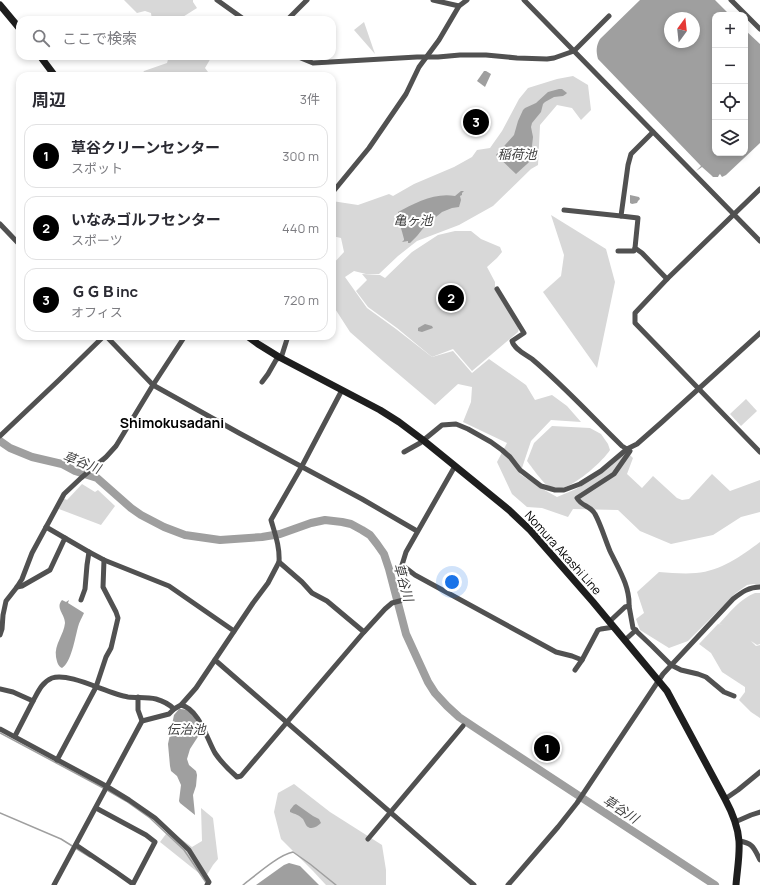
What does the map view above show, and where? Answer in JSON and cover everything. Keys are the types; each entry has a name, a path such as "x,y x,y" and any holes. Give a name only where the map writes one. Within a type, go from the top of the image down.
{"main road":[{"path":"0,5 16,24"},
{"path":"43,60 52,72"},
{"name":"Nomura Akashi Line","path":"252,340 279,357 380,410 399,422 509,510 530,530 667,691 725,799 735,822 739,841 736,885"}],"street":[{"path":"217,0 239,16"},
{"path":"291,16 307,0"},
{"path":"433,0 459,6"},
{"path":"336,188 369,148 406,94 419,67 439,40 459,6 467,0"},
{"path":"524,0 760,241"},
{"path":"731,0 760,28"},
{"path":"306,60 313,63 460,55 486,55 505,58 554,58 574,51 609,16"},
{"path":"621,216 630,154 653,132"},
{"path":"760,189 667,279 635,313 635,322 760,452"},
{"path":"564,210 638,218 634,251 618,251"},
{"path":"0,224 16,241"},
{"path":"635,248 642,253 667,279"},
{"path":"497,289 524,333 512,341 513,345 532,359 554,379 630,452 614,474 578,498 579,502 594,512 619,568 628,593 633,628 671,666 706,677 724,692 734,696"},
{"path":"404,452 420,443 442,425 456,424 491,442 502,450 510,457 520,470 541,486 555,490 564,490 580,484 602,471 627,449 637,444 760,333"},
{"path":"0,436 101,340"},
{"path":"109,340 153,385 418,531"},
{"path":"18,588 32,553 64,494 106,457 116,446 182,340"},
{"path":"262,382 276,360 282,355 287,340"},
{"path":"54,885 142,721 169,714 181,705 196,688 268,583 279,562 278,544 271,520 302,466 342,390"},
{"path":"181,705 187,707 200,722 216,754 228,770 237,776 241,776 385,609 392,604 407,599 401,576 406,552 455,466"},
{"path":"46,527 104,560 169,586 234,631"},
{"path":"0,635 2,629 2,608 6,600 18,588 50,570 65,538"},
{"path":"81,600 86,589 86,564 89,552"},
{"path":"57,760 96,687 106,657 111,648 118,618 103,587 104,560"},
{"path":"279,562 312,593 327,601 364,632"},
{"path":"402,566 415,575 556,652 582,660"},
{"path":"508,885 577,803 659,680 733,599 744,590 752,587 760,587"},
{"path":"575,670 598,630 611,624 625,607 629,606"},
{"path":"625,640 636,630"},
{"path":"215,660 474,885"},
{"path":"15,736 43,683 57,677 69,678 128,697 157,699 167,703 174,709"},
{"path":"0,689 13,692 33,701"},
{"path":"138,697 138,710 142,721"},
{"path":"368,839 463,726"},
{"path":"0,729 106,786 155,818 189,850 209,882 207,885"},
{"path":"725,799 760,772"},
{"path":"76,845 133,884 155,842 146,835 96,808"},
{"path":"735,822 760,812"},
{"path":"739,841 748,842 760,860"}],"shaded area":[{"path":"124,0 193,0 197,8 184,16 151,16 151,13 145,11 137,13"},
{"path":"364,22 375,54 354,30"},
{"path":"168,60 210,60 205,68 208,72 143,72 167,63"},
{"path":"573,76 588,85 591,110 581,120 572,108 557,105 540,125 538,165 531,169 493,206 459,225 417,241 379,274 366,274 354,271 345,277 367,308 432,357 453,351 472,373 489,359 526,385 535,400 552,395 567,406 581,422 551,420 531,441 520,474 557,497 576,489 611,466 627,452 633,458 627,474 642,488 653,476 677,498 682,500 689,499 712,474 730,491 760,480 760,512 741,517 713,535 671,544 640,531 618,510 573,509 568,517 542,508 527,507 512,494 497,462 507,443 463,422 471,402 472,387 458,384 435,405 350,332 336,310 336,261 344,252 341,238 336,237 336,202 358,205 389,194 393,196 414,184 454,167 472,157 477,150 490,148 502,131 519,99 528,88 557,79"},
{"path":"551,215 606,249 615,282 597,368 543,292 561,276 564,255"},
{"path":"455,231 471,231 481,239 500,247 502,252 487,267 495,282 495,290 519,328 518,332 472,371 453,349 432,357 397,328 368,307 356,291 367,280 362,274 380,275 385,278 412,252 438,235"},
{"path":"746,399 757,411 741,426 730,414"},
{"path":"552,426 590,428 601,434 610,450 602,460 577,481 561,488 549,486 545,484 527,461 534,443"},
{"path":"82,484 95,492 98,490 115,506 101,525 59,509 63,498 67,500"},
{"path":"760,542 760,585 747,585 736,593 688,641 669,648 640,630 636,619 644,613 637,592 659,572 705,572 730,562"},
{"path":"755,593 760,593 760,644 757,645 751,641 756,646 760,645 760,718 751,712 739,700 745,692 745,687 722,672 711,653 699,644 718,624 723,625 719,624 736,606"},
{"path":"294,784 330,812 382,845 386,870 386,885 326,885 281,839 274,812 278,793"},
{"path":"201,808 213,818 218,859 205,878 160,842 169,830 192,847 202,841"}],"water":[{"path":"640,0 715,0 727,12 712,12 712,156 746,156 722,177 720,174 718,177 713,177 702,167 696,171 701,166 598,59 598,44 600,39"},
{"path":"748,33 760,44 760,143 748,154"},
{"path":"484,71 491,74 485,87 477,81"},
{"name":"稲荷池","path":"562,89 567,93 563,96 554,97 543,104 541,112 532,123 531,127 533,137 530,161 516,174 496,155 514,135 523,110 536,103 548,92"},
{"name":"亀ヶ池","path":"461,191 464,191 460,196 461,200 459,207 442,212 425,226 410,243 408,243 408,241 402,242 404,239 398,212 425,199 448,195 455,196"},
{"path":"630,195 639,197 640,199 637,203 632,204 630,203"},
{"path":"425,324 432,326 433,328 422,332 418,331 418,328"},
{"path":"62,600 66,602 69,600 68,603 84,613 78,625 68,661 62,668 57,662 56,648 65,623 60,608 60,603"},
{"name":"伝治池","path":"179,709 187,710 193,715 201,730 190,749 187,759 189,765 196,771 197,775 193,795 195,815 180,803 181,785 177,776 171,771 170,766 168,744 174,715"},
{"path":"296,804 319,819 321,823 314,828 309,828 303,819 290,812"},
{"path":"289,863 300,866 319,885 256,885 284,865"}],"waterway":[{"name":"草谷川","path":"0,441 10,448 32,457 62,464 75,471 97,478 141,515 164,527 185,535 220,540 262,537 280,534 311,523 325,520 351,524 362,530 370,535 384,554 406,634 428,682 435,693 447,706 459,717 715,885"},
{"path":"0,733 107,790 150,818 184,850 207,884"},
{"path":"0,813 61,839 90,857"},
{"path":"243,885 274,861 293,852 336,885"}],"place":[{"name":"ＧＧＢinc","path":"476,122"},
{"name":"いなみゴルフセンター","path":"451,298"},
{"name":"草谷クリーンセンター","path":"547,748"}],"district":[{"name":"Shimokusadani","path":"172,423"}]}
